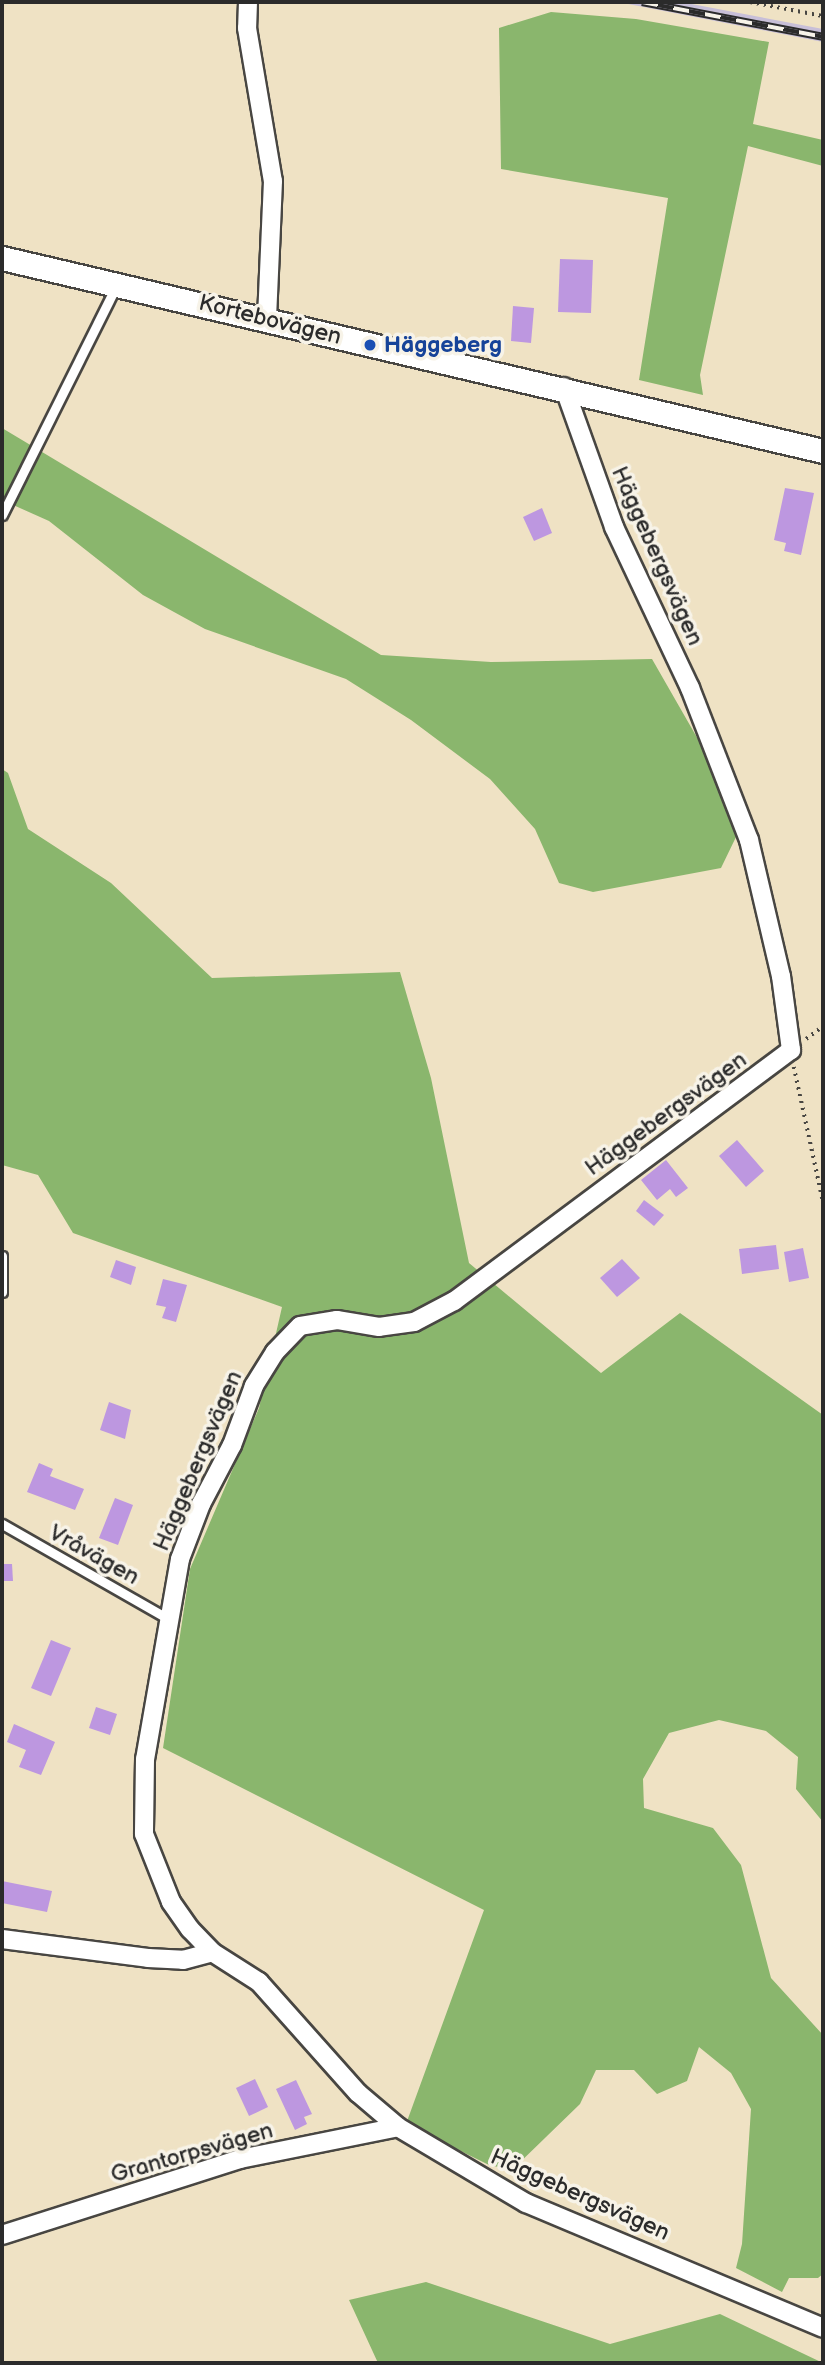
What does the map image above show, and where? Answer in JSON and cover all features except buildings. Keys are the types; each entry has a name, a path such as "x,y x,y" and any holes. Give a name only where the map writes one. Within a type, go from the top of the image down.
{"street":[{"path":"248,2 247,28 273,181 267,318"},
{"name":"Kortebovägen","path":"2,258 564,387 823,451"},
{"name":"Häggebergsvägen","path":"564,387 614,527 690,688 750,840 781,976 791,1050 454,1301 414,1322 379,1326 337,1320 300,1326 275,1352 254,1386 233,1445 201,1504 180,1559 167,1618 145,1759 144,1834 171,1902 212,1952 259,1982 358,2093 398,2127 526,2203 823,2328"},
{"path":"2,1939 148,1958 183,1960 212,1952"},
{"name":"Grantorpsvägen","path":"2,2235 240,2160 398,2127"}],"lane":[{"path":"2,515 117,284"},
{"path":"2,1256 2,1292"},
{"name":"Vråvägen","path":"2,1524 167,1618"}],"path":[{"path":"750,2 823,16"},
{"path":"791,1050 823,1201"}],"shaded area":[{"path":"618,2 681,2 823,29 823,42"}],"green space":[{"path":"551,12 636,19 769,42 753,124 823,140 823,166 748,146 700,375 703,395 639,380 668,198 501,169 499,28"},
{"path":"2,428 381,655 491,662 652,659 703,748 736,837 721,868 593,892 559,883 535,829 490,779 411,720 346,679 205,629 143,595 49,521 2,500"},
{"path":"2,769 8,773 28,829 111,883 212,978 400,972 431,1078 469,1263 601,1373 680,1313 823,1415 823,1822 796,1789 798,1757 766,1731 719,1720 669,1733 643,1779 644,1808 713,1828 741,1865 771,1978 823,2035 823,2274 818,2278 789,2278 782,2292 736,2268 742,2244 751,2109 731,2073 699,2047 687,2081 657,2094 634,2070 596,2070 580,2104 512,2170 489,2165 406,2124 484,1910 163,1748 190,1569 259,1408 282,1307 73,1233 38,1175 2,1165"},
{"path":"426,2282 610,2344 720,2314 823,2363 378,2363 349,2300"}],"railway":[{"path":"642,2 823,37"}],"place":[{"name":"Häggeberg","path":"370,345"}]}
